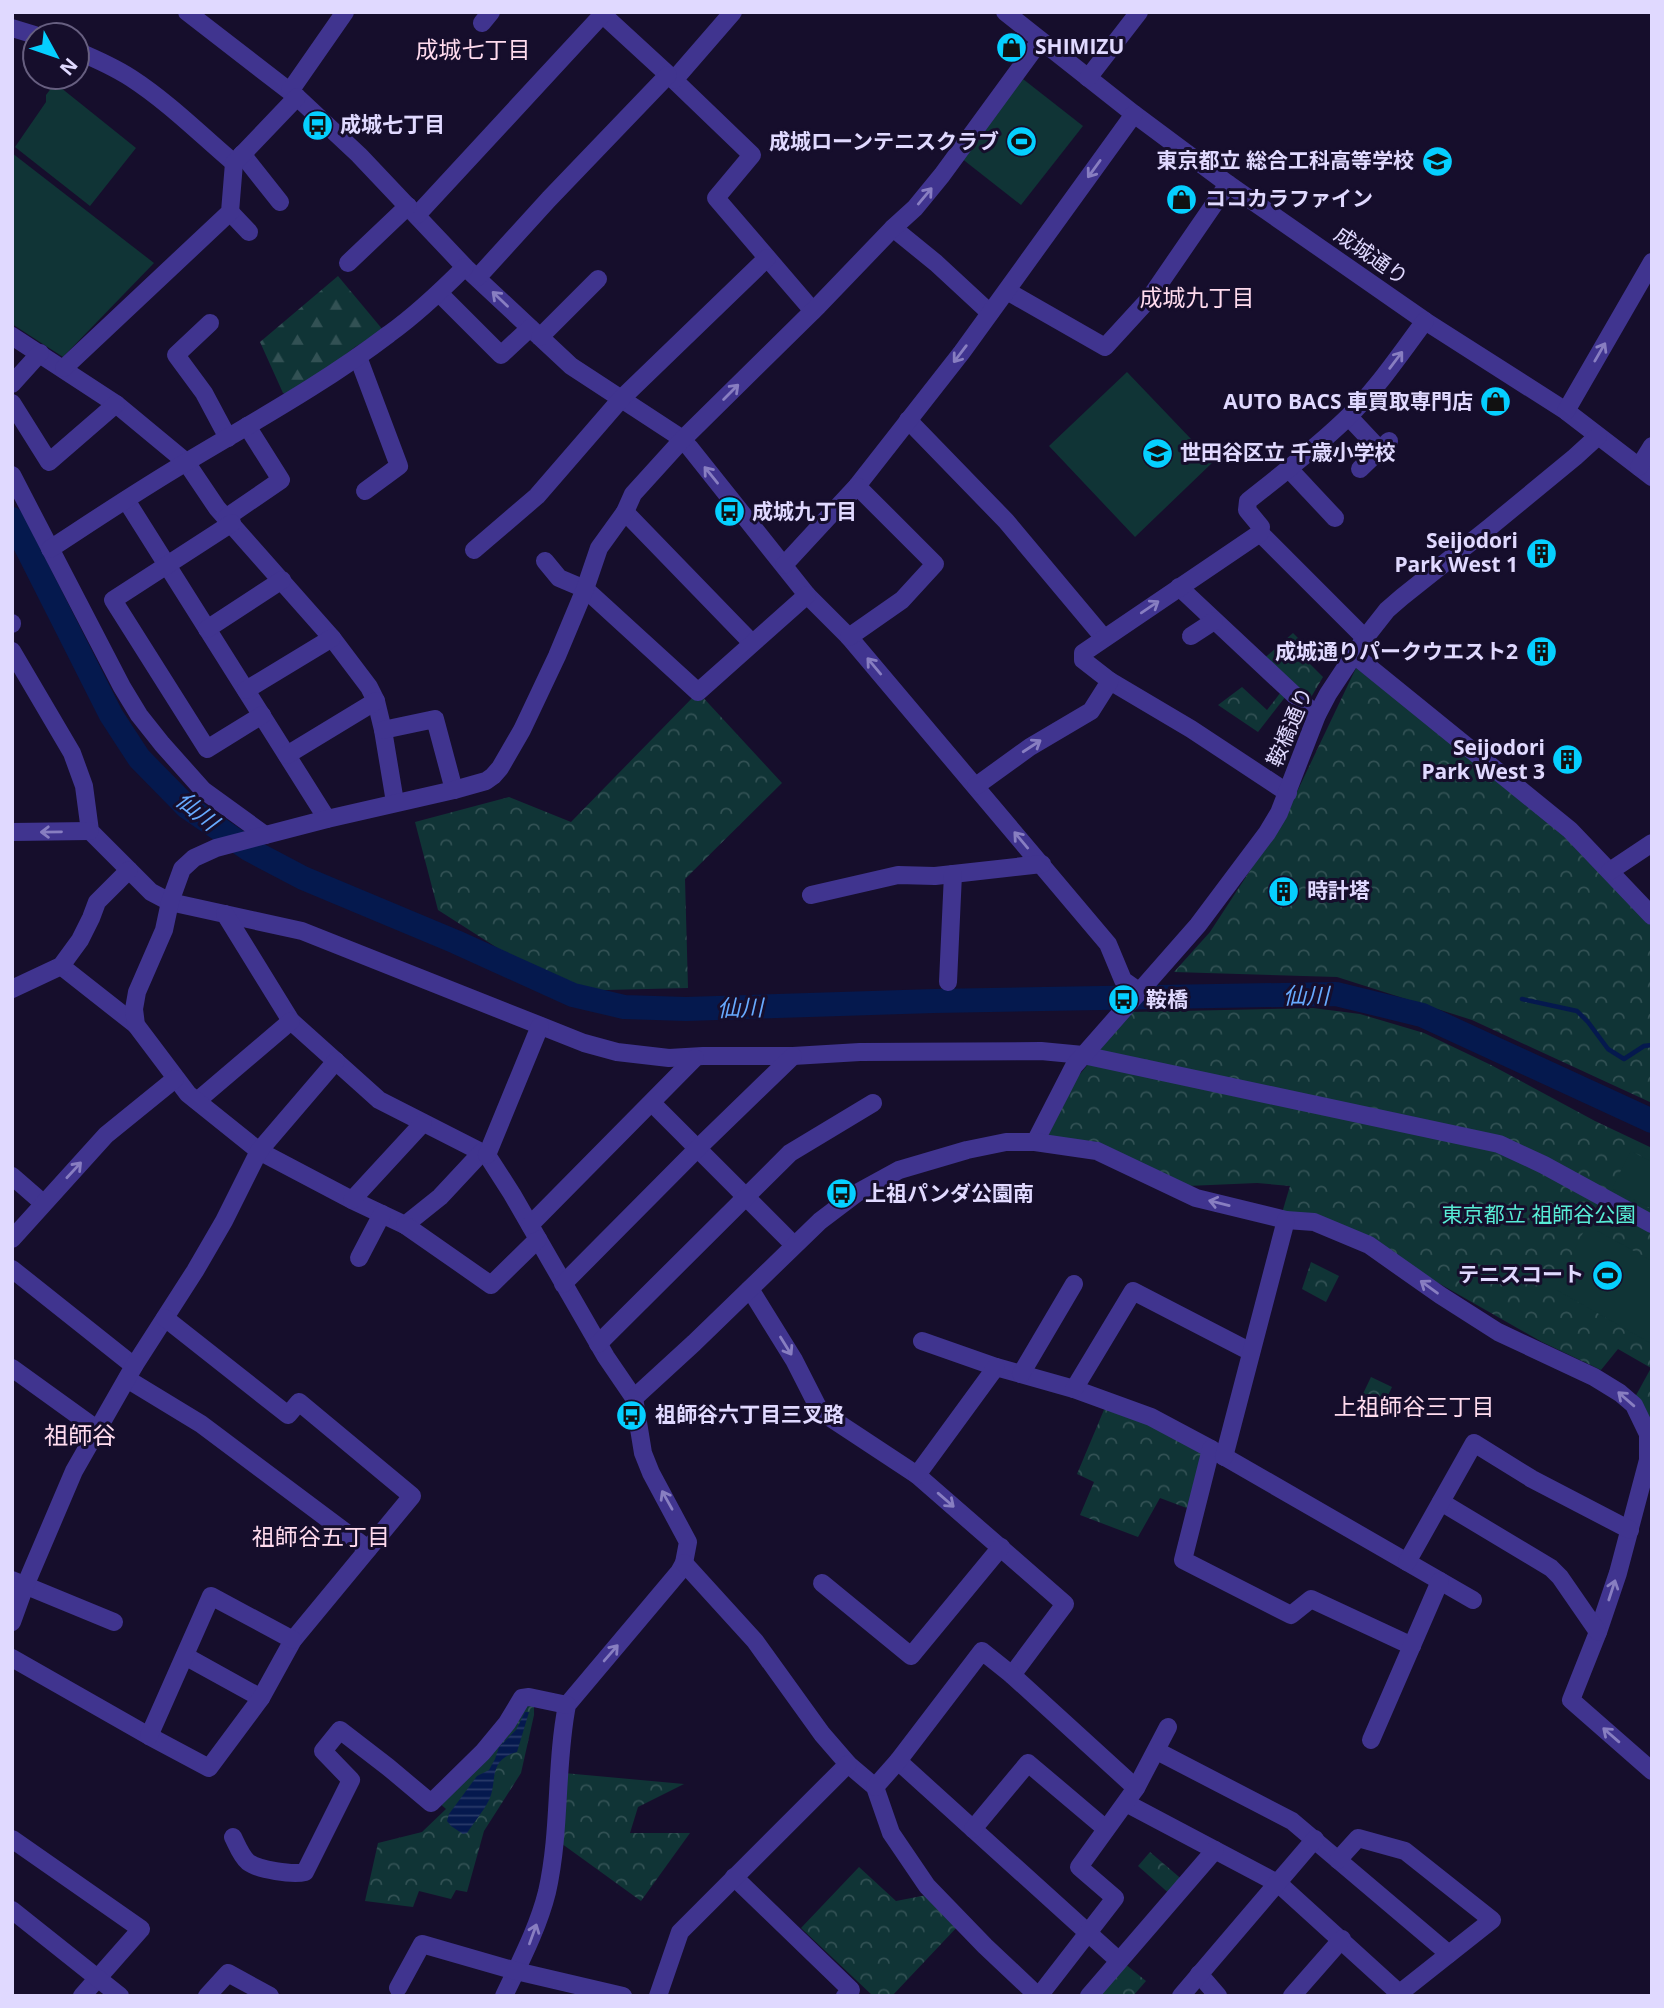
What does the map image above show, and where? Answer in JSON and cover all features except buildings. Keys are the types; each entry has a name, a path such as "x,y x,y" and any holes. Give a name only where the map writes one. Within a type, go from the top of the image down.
{"street":[{"path":"187,12 293,94 359,155 472,272 571,366 682,440 807,595 849,637 1108,944 1122,978 1148,982"},
{"path":"64,368 230,212 238,158 293,94 345,12"},
{"path":"50,549 186,462 302,394 392,333 439,293 472,272 671,78 733,12"},
{"name":"成城通り","path":"1005,12 1228,184 1425,321 1566,411 1645,472"},
{"path":"1088,78 1139,12"},
{"path":"348,263 412,210 601,14 752,155 716,198 813,311"},
{"path":"136,1025 134,1009 137,992 164,930 178,876 187,863 220,847 486,781 500,768 522,730 557,656 598,548 625,512 633,494 682,440 915,208 1040,41"},
{"path":"91,57 132,79 238,158 280,202"},
{"path":"784,565 857,486 1007,291 1134,114"},
{"path":"1007,291 1105,347 1149,299 1228,184"},
{"path":"230,212 249,232"},
{"path":"892,228 936,263 990,313"},
{"path":"474,550 537,496 621,399 767,258"},
{"path":"1566,411 1652,262"},
{"path":"439,293 501,355 535,332 598,279"},
{"path":"1288,793 1191,729 1110,681 1083,660 1083,653 1260,533 1261,527 1247,510 1248,501 1349,416 1425,321"},
{"path":"209,323 176,355 204,393 228,438"},
{"path":"12,335 116,404 186,462 217,508 332,638 369,687 376,701 395,802"},
{"path":"12,384 40,353"},
{"path":"358,357 398,466 365,491"},
{"path":"12,403 49,462 116,404"},
{"path":"1349,416 1385,446 1360,469"},
{"path":"908,420 1006,521 1104,638"},
{"path":"247,426 281,480 167,565 113,600 208,749 262,715"},
{"name":"鞍橋通り","path":"1035,1143 1074,1066 1219,898 1267,832 1288,793 1317,715 1339,675 1365,638 1402,597 1554,475 1598,436"},
{"path":"1645,472 1652,446"},
{"path":"1289,469 1335,518"},
{"path":"12,475 139,715 203,790 262,836"},
{"path":"849,637 902,600 935,564 857,486"},
{"path":"126,500 327,819"},
{"path":"625,512 752,643"},
{"path":"1260,533 1365,638"},
{"path":"545,561 559,578 584,589 698,692 807,595"},
{"path":"207,629 282,580"},
{"path":"1179,587 1317,715"},
{"path":"1191,636 1214,621"},
{"path":"246,690 332,638"},
{"path":"12,651 72,753 84,786 90,831 151,892 170,902 302,931 584,1043 613,1051 648,1057 695,1058 860,1052 1028,1051 1083,1055 1499,1144 1544,1165 1652,1224"},
{"path":"1353,654 1570,830 1652,916"},
{"path":"976,786 1031,747 1091,711 1110,681"},
{"path":"287,755 376,701"},
{"path":"383,730 435,719 454,790"},
{"path":"12,832 90,831"},
{"path":"1610,871 1652,843"},
{"path":"811,895 898,875 934,876 1042,864"},
{"path":"12,989 61,966 80,940 97,902 129,870"},
{"path":"947,982 953,874"},
{"path":"225,914 291,1021 379,1100 485,1153 598,1344 634,1398 643,1453 688,1542 684,1563 670,1585 567,1705 562,1730 557,1822 547,1891 532,1939 504,1996"},
{"path":"61,966 136,1025 188,1094 259,1150 405,1225 492,1285 534,1232 695,1058"},
{"path":"197,1101 291,1021"},
{"path":"405,1225 485,1153 540,1026"},
{"path":"563,1284 793,1056"},
{"path":"12,1622 19,1583 74,1471 224,1221 259,1150 336,1061"},
{"path":"12,1239 106,1135 175,1079"},
{"path":"652,1103 794,1245"},
{"path":"598,1344 790,1153 873,1103"},
{"path":"352,1200 423,1123"},
{"path":"634,1398 838,1206 899,1170 967,1150 1006,1142 1097,1151 1196,1198 1286,1220 1314,1222 1370,1244 1440,1295 1498,1332 1594,1377 1634,1405 1648,1434 1650,1460 1598,1632 1571,1700 1652,1770"},
{"path":"12,1177 43,1203"},
{"path":"359,1258 382,1214"},
{"path":"1286,1220 1251,1352 1183,1560 1291,1615 1311,1599 1412,1646"},
{"path":"12,1269 131,1373 368,1549"},
{"path":"1021,1374 1074,1284"},
{"path":"750,1289 794,1360 821,1411 917,1475 1065,1604 1012,1675"},
{"path":"1074,1389 1133,1291 1251,1352"},
{"path":"12,1658 209,1768 261,1698 293,1640 412,1496 299,1402 288,1415 164,1318"},
{"path":"922,1341 996,1367 1074,1389 1151,1417 1473,1600"},
{"path":"917,1475 996,1367"},
{"path":"12,1368 98,1430"},
{"path":"1407,1562 1474,1443 1532,1479 1630,1530"},
{"path":"1440,1502 1551,1568 1598,1632"},
{"path":"822,1583 911,1656 1001,1548"},
{"path":"684,1563 755,1641 822,1734 848,1764 874,1787 891,1833 927,1886 1038,1996 1115,1898 1079,1867 1136,1788 1168,1727"},
{"path":"1371,1740 1440,1581"},
{"path":"19,1583 114,1622"},
{"path":"149,1736 211,1596 293,1640"},
{"path":"874,1787 898,1761 982,1651 1136,1788"},
{"path":"185,1656 261,1698"},
{"path":"233,1837 252,1865 295,1874 305,1872 351,1780 323,1751 341,1730 431,1803 484,1752 507,1723 522,1698 567,1705"},
{"path":"1157,1751 1292,1821 1449,1954"},
{"path":"898,1761 1118,1960"},
{"path":"973,1829 1028,1763 1106,1829"},
{"path":"658,1996 680,1932 848,1764"},
{"path":"1126,1803 1279,1884 1398,1995 1492,1920 1405,1851 1358,1838 1338,1860"},
{"path":"12,1839 141,1929 82,1996"},
{"path":"1181,1996 1315,1839"},
{"path":"1089,1996 1215,1850"},
{"path":"734,1877 851,1990 845,1996"},
{"path":"12,1910 120,1996"},
{"path":"1292,1996 1342,1940"},
{"path":"398,1988 422,1944 516,1971 623,1996"},
{"path":"207,1996 228,1973 270,1996"},
{"path":"1199,1974 1218,1996"}],"green space":[{"name":"成城ローンテニスクラブ","path":"1023,79 1083,126 1021,205 961,158"},
{"path":"49,91 65,91 136,148 90,206 15,147 46,102"},
{"path":"12,153 154,263 63,357 12,324"},
{"path":"338,276 383,330 355,347 290,396 283,393 260,342"},
{"path":"1127,372 1213,462 1135,537 1049,446"},
{"path":"1293,633 1310,650 1304,658 1323,677 1307,704 1261,661"},
{"path":"1356,668 1565,831 1652,926 1652,1103 1472,1020 1337,977 1174,972 1210,932 1285,817"},
{"path":"1242,687 1267,710 1281,692 1286,696 1258,732 1218,705"},
{"path":"698,692 782,783 685,879 688,988 565,991 438,910 415,822 509,797 571,822"},
{"name":"東京都立 祖師谷公園","path":"1313,1008 1360,1014 1424,1033 1652,1148 1652,1434 1634,1399 1651,1368 1618,1349 1601,1370 1542,1342 1412,1268 1282,1213 1290,1186 1257,1183 1187,1186 1046,1140 1076,1079 1131,1012"},
{"path":"1631,1151 1652,1162 1652,1209 1612,1188"},
{"name":"テニスコート","path":"1587,1225 1652,1261 1652,1344 1555,1289"},
{"path":"1311,1262 1339,1276 1326,1302 1302,1289"},
{"path":"1371,1377 1392,1387 1382,1408 1361,1398"},
{"path":"1106,1405 1150,1421 1206,1453 1192,1510 1160,1498 1138,1537 1080,1515 1094,1482 1077,1474"},
{"path":"526,1705 534,1706 534,1715 521,1773 484,1831 467,1892 456,1890 451,1899 419,1891 413,1907 365,1901 378,1843 422,1832 446,1809 438,1802"},
{"path":"564,1773 684,1784 638,1807 630,1833 690,1833 641,1901 558,1841"},
{"path":"1150,1852 1185,1882 1172,1896 1138,1866"},
{"path":"859,1867 896,1901 927,1895 959,1925 892,1996 873,1996 801,1928"},
{"path":"1124,1963 1146,1981 1133,1996 1097,1996"}],"water":[{"path":"525,1712 529,1712 517,1752 501,1760 497,1766 489,1800 467,1833 463,1834 447,1821 449,1814 477,1776 489,1770 499,1747 516,1730"}],"waterway":[{"name":"仙川","path":"12,519 111,715 139,758 187,807 250,850 303,878 456,942 573,995 624,1007 686,1009 934,1001 1336,994 1422,1015 1652,1121"},
{"path":"1522,999 1577,1011 1608,1049 1624,1059 1644,1046 1652,1045"}],"place":[{"name":"SHIMIZU","path":"1012,47"},
{"name":"成城七丁目","path":"317,125"},
{"name":"成城ローンテニスクラブ","path":"1022,142"},
{"name":"東京都立 総合工科高等学校","path":"1437,161"},
{"name":"ココカラファイン","path":"1182,199"},
{"name":"AUTO BACS 車買取専門店","path":"1496,402"},
{"name":"世田谷区立 千歳小学校","path":"1157,453"},
{"name":"成城九丁目","path":"729,512"},
{"name":"Seijodori Park West 1","path":"1541,553"},
{"name":"成城通りパークウエスト2","path":"1541,652"},
{"name":"Seijodori Park West 3","path":"1568,760"},
{"name":"時計塔","path":"1284,891"},
{"name":"鞍橋","path":"1123,1000"},
{"name":"上祖パンダ公園南","path":"842,1194"},
{"name":"テニスコート","path":"1607,1275"},
{"name":"祖師谷六丁目三叉路","path":"632,1415"}],"district":[{"name":"成城七丁目","path":"473,50"},
{"name":"成城九丁目","path":"1197,298"},
{"name":"上祖師谷三丁目","path":"1414,1407"},
{"name":"祖師谷","path":"80,1436"},
{"name":"祖師谷五丁目","path":"321,1537"}]}
